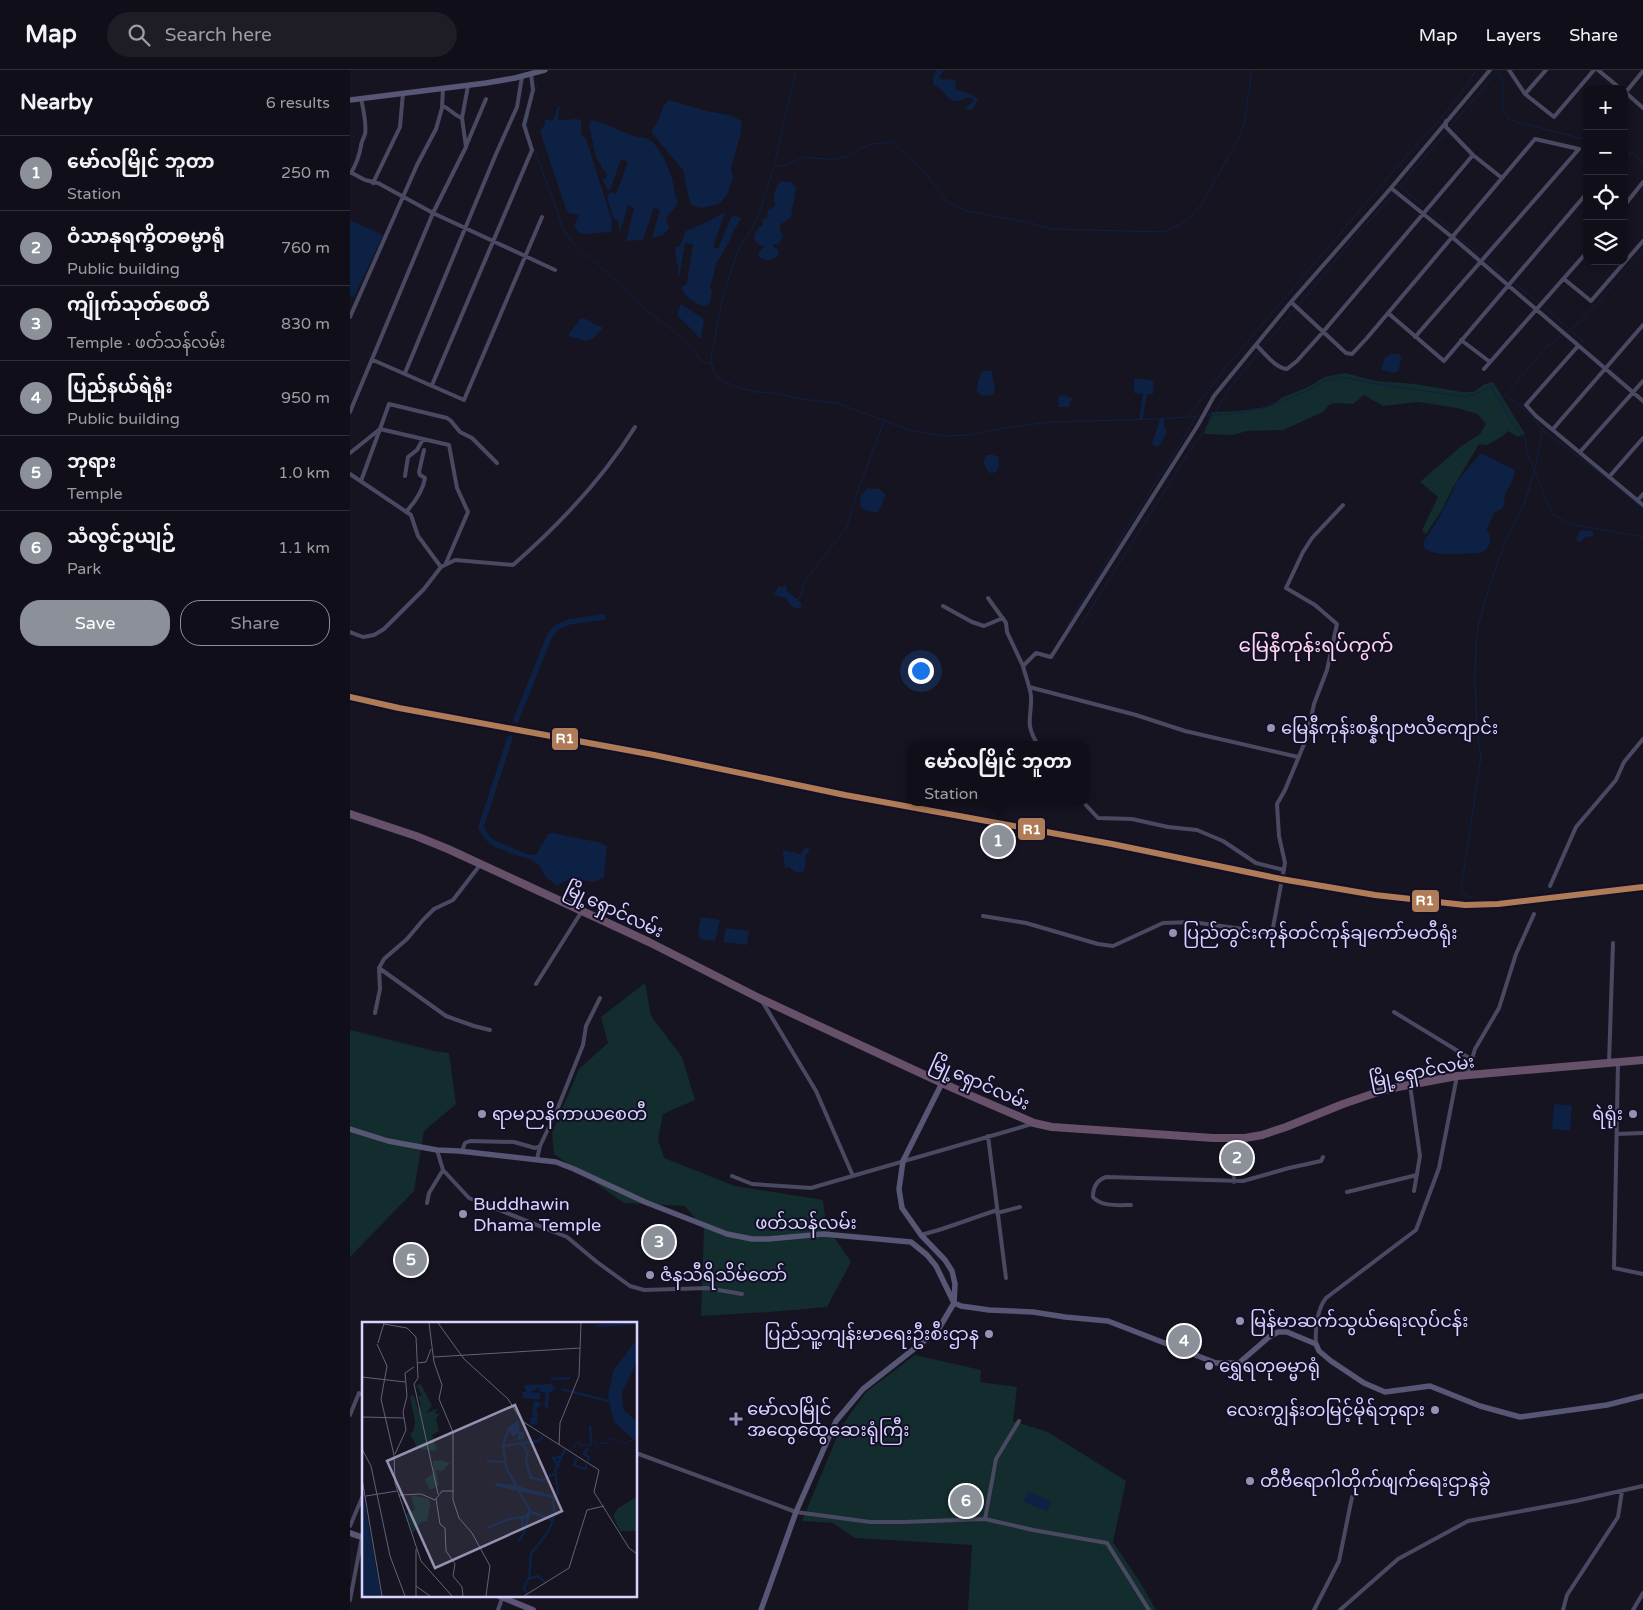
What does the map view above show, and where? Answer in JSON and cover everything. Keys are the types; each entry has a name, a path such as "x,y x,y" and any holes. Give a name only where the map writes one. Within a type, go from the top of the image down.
{"highway":[{"name":"မြို့ရှောင်လမ်း","path":"350,814 416,836 649,942 761,999 942,1083 1034,1123 1052,1127 1233,1138 1262,1135 1381,1091 1410,1085 1457,1076 1643,1060"}],"main road":[{"path":"350,1533 362,1538"},
{"path":"503,1598 533,1610"}],"street":[{"path":"350,100 468,86 545,70"},
{"path":"1023,666 1036,653 1051,657 1198,425 1214,396 1490,70"},
{"path":"1509,70 1525,94 1554,117 1594,70"},
{"path":"1525,94 1546,70"},
{"path":"1598,70 1617,85"},
{"path":"1628,87 1643,71"},
{"path":"432,385 495,241 532,150 524,125 533,90 531,74"},
{"path":"405,373 517,107 522,76"},
{"path":"466,147 462,118 468,86"},
{"path":"350,317 417,165 436,129 443,106 444,88"},
{"path":"374,183 400,128 402,93"},
{"path":"1628,95 1643,108"},
{"path":"361,98 364,110 365,135 357,164 350,172 365,180 378,183 433,213 555,270"},
{"path":"350,412 433,213 466,147 486,99"},
{"path":"443,106 451,110 456,116 462,118"},
{"path":"1446,122 1446,127 1473,155 1502,178"},
{"path":"1292,302 1346,353 1352,354 1535,139 1578,149 1416,337"},
{"path":"1256,345 1277,366 1283,369 1287,369 1297,361 1324,332 1473,155"},
{"path":"1628,201 1643,182"},
{"path":"1391,188 1452,237 1643,401"},
{"path":"1388,313 1444,361 1583,198"},
{"path":"373,360 464,400 542,217"},
{"path":"1564,279 1591,301 1643,241"},
{"path":"1484,369 1583,257"},
{"path":"1553,429 1643,325"},
{"path":"1461,340 1490,362"},
{"path":"1578,346 1526,405 1536,416 1643,505"},
{"path":"1580,452 1643,381"},
{"path":"361,481 388,404 447,418 460,432 472,438 496,463"},
{"path":"350,632 363,637 374,635 384,629 424,589 445,564 455,560 513,565 536,545 585,495 618,454 635,427"},
{"path":"380,429 449,446 457,488 468,512 445,564"},
{"path":"350,453 380,429"},
{"path":"1609,477 1643,438"},
{"path":"405,476 408,457 417,450 423,439"},
{"path":"406,512 417,499 424,482 425,478 419,472 424,450"},
{"path":"350,474 411,515 418,536 441,567"},
{"path":"1638,500 1643,494"},
{"path":"983,916 1026,923 1098,944 1113,946 1163,923 1192,922 1272,933 1285,863 1279,836 1277,804 1285,790 1306,737 1314,704 1327,670 1337,624 1315,606 1286,588 1303,552 1312,538 1343,505"},
{"path":"988,598 1006,623 1007,632 1023,666 1031,695 1029,718 1032,735 1036,741"},
{"path":"943,606 972,622 984,626 1003,618"},
{"path":"1029,688 1136,715 1186,731 1298,757"},
{"path":"1550,886 1576,827 1616,780 1624,762 1643,739"},
{"path":"1086,806 1098,818 1132,819 1168,827 1197,830 1223,841 1256,863 1284,870"},
{"path":"375,1013 380,989 379,968 384,959 407,940 422,920 434,909 453,900 480,865"},
{"path":"536,984 582,911"},
{"path":"1467,1076 1471,1059 1500,1008 1516,954 1534,914"},
{"path":"1609,1063 1613,943"},
{"path":"379,968 446,1016 490,1030"},
{"path":"537,1159 540,1146 557,1110 583,1045 586,1026 600,998"},
{"path":"761,999 816,1091 853,1176"},
{"path":"1394,1012 1471,1059"},
{"path":"1618,1062 1614,1268 1643,1274"},
{"path":"1457,1076 1439,1168 1416,1230 1322,1303 1316,1344 1320,1351 1331,1361 1364,1383 1385,1392 1430,1386 1480,1406 1520,1417 1607,1405 1643,1396"},
{"path":"761,1610 796,1512 836,1422 863,1389 938,1330 954,1303 955,1284 952,1271 945,1260 921,1235 902,1208 899,1189 903,1161 942,1083"},
{"path":"1410,1085 1420,1156 1414,1191"},
{"path":"732,1176 752,1184 811,1188 1034,1123"},
{"name":"ဖတ်သန်လမ်း","path":"350,1129 388,1141 436,1150 556,1162 645,1202 727,1234 752,1239 824,1234 911,1242 927,1254 936,1266 954,1303"},
{"path":"1617,1134 1643,1133"},
{"path":"988,1136 1006,1278"},
{"path":"1233,1138 1234,1182"},
{"path":"462,1152 465,1143 470,1140 514,1142 535,1148 540,1146"},
{"path":"436,1150 443,1170 469,1198 567,1237 630,1286 644,1290 707,1288 742,1294"},
{"path":"1131,1206 1097,1201 1093,1197 1094,1189 1100,1180 1106,1177 1243,1181 1322,1161 1323,1157"},
{"path":"427,1203 429,1193 443,1170"},
{"path":"1347,1192 1418,1175"},
{"path":"921,1235 997,1211 1020,1207"},
{"path":"954,1303 961,1306 989,1310 1033,1312 1065,1318 1108,1321 1216,1363 1239,1363 1269,1337 1278,1332 1287,1332 1316,1344"},
{"path":"350,1415 359,1393 362,1394"},
{"path":"985,1518 996,1459 1020,1421"},
{"path":"638,1454 796,1512 870,1522 985,1518 1033,1530 1107,1543 1149,1610"},
{"path":"1340,1610 1398,1559 1468,1521 1643,1486"},
{"path":"1563,1610 1567,1595 1618,1517 1622,1491"},
{"path":"1314,1610 1339,1561 1352,1497"},
{"path":"350,1526 362,1499"},
{"path":"350,1600 362,1543"},
{"path":"1633,1610 1643,1592"}],"green space":[{"path":"1345,373 1376,381 1415,384 1462,392 1473,392 1485,384 1493,382 1525,434 1518,437 1508,431 1487,445 1479,444 1442,510 1426,534 1422,530 1438,497 1420,482 1460,447 1480,434 1486,424 1477,414 1457,408 1418,402 1383,406 1364,395 1353,404 1330,404 1323,412 1283,430 1247,431 1233,435 1204,434 1212,412 1240,411 1265,407 1325,377"},
{"path":"645,983 651,1016 682,1057 695,1100 663,1114 658,1140 664,1158 735,1186 823,1200 826,1225 851,1262 827,1307 701,1316 704,1229 685,1206 624,1203 554,1154 552,1133 579,1069 608,1043 601,1017"},
{"path":"350,1030 449,1053 456,1104 424,1131 414,1191 350,1257"},
{"path":"915,1355 981,1370 980,1382 1017,1387 1013,1421 1048,1432 1126,1481 1113,1542 1156,1610 968,1610 972,1545 855,1538 833,1523 802,1521 841,1427 866,1392"}],"water":[{"path":"935,70 944,70 939,77 941,79 956,80 955,88 973,95 978,100 972,110 966,108 974,101 973,99 969,97 956,101 952,100 934,85"},
{"path":"669,100 706,111 729,115 740,120 742,124 731,168 733,179 727,195 719,204 701,208 690,203 683,170 652,133 652,129"},
{"path":"558,107 560,107 557,119 581,120 581,134 586,139 612,221 611,232 584,234 578,232 574,226 579,215 568,213 566,209 540,131 545,124 545,119 553,121"},
{"path":"591,120 606,124 631,135 648,139 659,150 671,175 675,196 678,200 677,205 666,218 669,228 664,234 652,237 660,210 654,207 643,240 626,241 634,208 628,205 620,232 618,221 613,217 607,198 610,192 616,194 628,162 621,159 610,191 608,190 602,179 605,179 607,176 606,172 596,157 589,125"},
{"path":"780,181 791,182 796,187 791,211 793,213 791,217 780,225 783,237 779,244 774,244 773,246 778,250 778,255 770,260 765,260 760,258 758,253 764,246 759,245 755,241 754,236 759,227 763,226 762,220 767,218 768,210 776,205 774,196"},
{"path":"725,212 713,247 718,249 731,217 735,216 741,219 716,264 710,288 712,291 710,302 702,306 689,298 681,288 687,283 693,244 685,243 679,278 675,247 680,246 686,231"},
{"path":"350,220 383,235 354,297 350,295"},
{"path":"681,304 704,319 701,339 677,315"},
{"path":"581,318 602,327 602,329 593,338 586,341 572,338 568,335"},
{"path":"1390,354 1398,354 1402,357 1398,371 1394,373 1381,370 1385,358"},
{"path":"983,371 992,371 995,388 994,394 989,396 984,396 976,390"},
{"path":"1134,378 1154,381 1153,394 1147,394 1143,419 1139,420 1143,394 1134,393"},
{"path":"1060,395 1073,398 1068,407 1059,407"},
{"path":"1160,419 1164,419 1164,427 1167,432 1160,445 1156,447 1152,444"},
{"path":"1480,454 1515,470 1505,495 1504,505 1494,513 1487,529 1490,536 1488,546 1480,553 1440,553 1427,550 1423,546 1425,539 1439,518 1457,482"},
{"path":"987,455 998,457 999,467 996,472 990,473 983,463"},
{"path":"868,488 879,489 886,495 878,513 860,507 861,495"},
{"path":"1580,530 1593,531 1593,536 1585,537 1580,542 1576,540"},
{"path":"779,586 787,587 786,590 801,603 802,606 799,609 792,607 787,599 774,595"},
{"path":"553,833 597,842 607,846 604,877 594,882 570,878 557,886 546,877 538,864 529,859 508,853 504,849 506,846 527,854 536,855 548,834"},
{"path":"806,847 810,850 805,857 804,871 797,873 789,867 785,868 783,850 800,854"},
{"path":"701,917 720,920 715,941 700,939 698,932"},
{"path":"726,928 749,931 747,945 723,942"},
{"path":"1554,1104 1572,1106 1570,1131 1552,1129"},
{"path":"1028,1492 1051,1501 1047,1511 1024,1502"}],"waterway":[{"path":"796,70 774,166 761,208 752,229 739,248 722,300 711,359 713,370 719,379 755,392 837,403 909,430 943,436 970,435 1050,422 1201,416"},
{"path":"775,166 782,166 804,157 834,160 872,144 892,142 923,171 949,203 968,211 1031,223 1050,229 1164,232 1190,218 1203,202 1240,136 1245,119 1252,70"},
{"path":"1189,416 1227,366 1459,96 1476,70"},
{"path":"1497,70 1503,83 1503,110 1510,120 1583,139"},
{"path":"1451,126 1497,72"},
{"path":"535,91 537,84"},
{"path":"528,132 529,114"},
{"path":"1423,206 1401,187 1446,133"},
{"path":"531,141 562,227 572,242 641,306 675,332 703,362 711,364"},
{"path":"1628,152 1637,156 1643,164"},
{"path":"1298,306 1357,234 1393,195"},
{"path":"1430,212 1453,232"},
{"path":"1456,235 1480,255"},
{"path":"1507,394 1546,347 1575,326 1643,250"},
{"path":"1487,260 1509,279"},
{"path":"1515,284 1538,302"},
{"path":"1544,307 1568,328"},
{"path":"1262,348 1295,309"},
{"path":"1572,331 1586,344"},
{"path":"1082,623 1229,389 1260,351"},
{"path":"1205,416 1240,413 1268,407 1307,391 1324,381 1342,377 1466,397 1492,386 1496,397 1500,400 1506,395 1531,415 1542,430 1602,474 1643,509"},
{"path":"1500,400 1509,419 1525,438 1527,452 1552,514 1570,524 1643,537"},
{"path":"1067,626 1179,447 1195,418"},
{"path":"798,600 804,582 847,527 856,496 884,421"},
{"path":"1472,898 1463,894 1461,889 1481,757 1477,729 1476,640 1479,622 1491,581 1506,540 1525,502 1536,464 1542,431"},
{"path":"516,720 549,637 556,628 569,622 603,617"},
{"path":"510,738 481,827 486,836 493,842 511,850"}],"transit line":[{"name":"R1","path":"350,697 399,708 654,755 845,795 1112,844 1281,879 1375,895 1465,905 1498,904 1643,887"}],"place":[{"name":"မြေနီကုန်းစန္နီဂျာဗလီကျောင်း","path":"1271,728"},
{"name":"မော်လမြိုင် ဘူတာ","path":"998,841"},
{"name":"ပြည်တွင်းကုန်တင်ကုန်ချကော်မတီရုံး","path":"1173,933"},
{"name":"ရာမညနိကာယစေတီ","path":"482,1114"},
{"name":"ရဲရုံး","path":"1633,1114"},
{"name":"ဝံသာနုရက္ခိတဓမ္မာရုံ","path":"1237,1158"},
{"name":"Buddhawin Dhama Temple","path":"463,1214"},
{"name":"ကျိုက်သုတ်စေတီ","path":"659,1242"},
{"name":"ဘုရား","path":"411,1260"},
{"name":"ဇံနသီရိသိမ်တော်","path":"650,1275"},
{"name":"မြန်မာဆက်သွယ်ရေးလုပ်ငန်း","path":"1240,1321"},
{"name":"ပြည်သူ့ကျန်းမာရေးဦးစီးဌာန","path":"989,1334"},
{"name":"ပြည်နယ်ရဲရုံး","path":"1184,1341"},
{"name":"ရွှေရတုဓမ္မာရုံ","path":"1209,1366"},
{"name":"လေးကျွန်းတမြင့်မိုရ်ဘုရား","path":"1435,1410"},
{"name":"မော်လမြိုင် အထွေထွေဆေးရုံကြီး","path":"736,1419"},
{"name":"တီဗီရောဂါတိုက်ဖျက်ရေးဌာနခွဲ","path":"1250,1481"},
{"name":"သံလွင်ဥယျဉ်","path":"966,1501"}],"district":[{"name":"မြေနီကုန်းရပ်ကွက်","path":"1316,646"}]}
